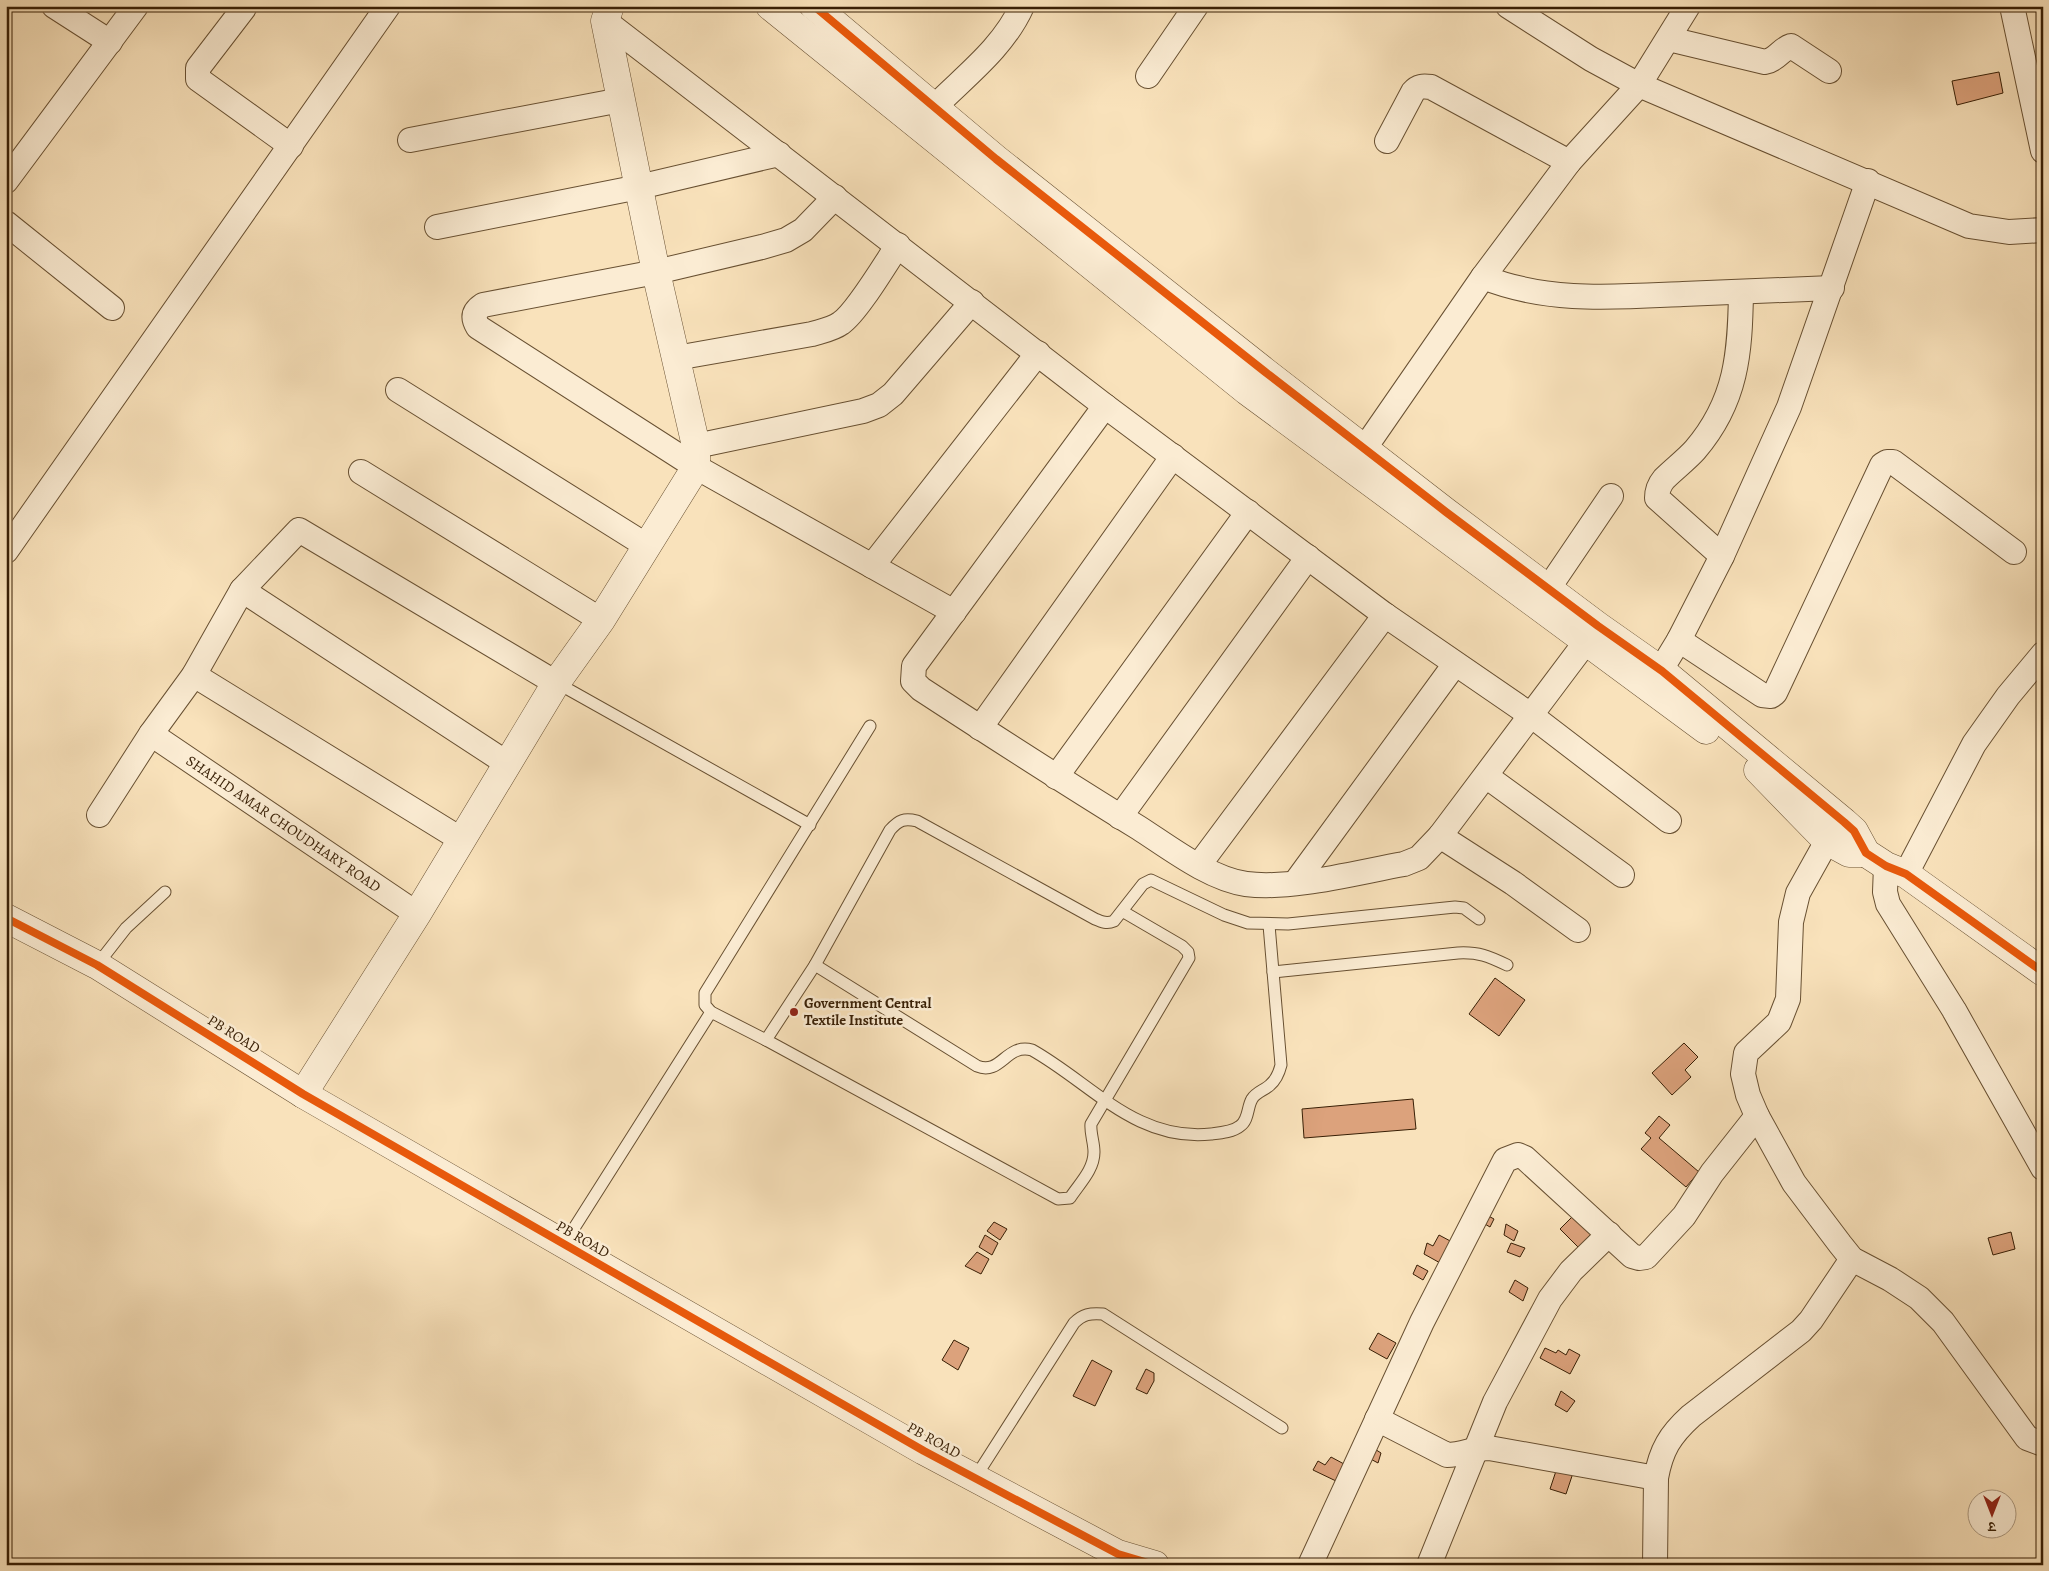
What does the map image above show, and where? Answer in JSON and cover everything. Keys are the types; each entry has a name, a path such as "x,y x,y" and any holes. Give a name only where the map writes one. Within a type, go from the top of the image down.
{"street":[{"path":"54,6 110,42"},
{"path":"10,168 110,42 136,6"},
{"path":"6,551 388,6"},
{"path":"770,6 926,116 1004,165 1255,381 1656,680 1835,832 1854,831 1886,864 2043,972"},
{"path":"814,6 926,116"},
{"path":"926,116 989,53 1009,28 1022,6"},
{"path":"1148,76 1196,6"},
{"path":"1508,6 1591,59 1639,85 1868,181 1968,226 2010,232 2043,230"},
{"path":"1358,459 1483,277 1569,162 1639,85 1688,6"},
{"path":"2012,6 2043,151"},
{"path":"244,8 198,68 198,79 291,146"},
{"path":"303,1094 417,914 556,683 601,620 647,546 696,456 656,272 607,13"},
{"path":"607,13 779,154 1105,406 1385,615 1532,716 1669,821"},
{"path":"1669,39 1765,62 1776,58 1786,47 1791,46 1830,71"},
{"path":"1387,141 1412,92 1416,88 1423,86 1430,87 1569,162"},
{"path":"410,140 622,100"},
{"path":"437,227 639,187 779,154"},
{"path":"1656,680 1679,640 1722,556 1789,407 1868,181"},
{"path":"835,197 803,230 786,240 762,248 656,272 483,305 476,309 474,315 475,322 478,327 696,456 872,566 954,612"},
{"path":"6,223 112,308"},
{"path":"676,358 812,334 842,323 852,312 898,245"},
{"path":"1483,277 1513,288 1550,295 1633,297 1832,288"},
{"path":"1722,556 1657,498 1657,493 1664,479 1703,440 1725,402 1736,370 1739,350 1741,292"},
{"path":"696,456 879,405 893,394 972,302"},
{"path":"872,566 1038,353"},
{"path":"398,390 647,546"},
{"path":"1105,406 914,666 913,681 921,690 1056,777 1199,865 1230,880 1248,884 1295,883 1404,864 1419,858 1440,836 1592,634"},
{"path":"980,728 1173,456"},
{"path":"1679,640 1762,695 1770,696 1775,693 1882,464 1887,462 1893,462 2014,552"},
{"path":"361,472 601,620"},
{"path":"1548,589 1611,496"},
{"path":"1056,777 1248,512"},
{"path":"99,814 151,734 194,675 242,590 299,530 556,683"},
{"path":"1120,816 1308,557"},
{"path":"1522,581 1548,589 1592,634"},
{"path":"242,590 508,764"},
{"path":"1199,865 1385,615"},
{"path":"2043,654 2008,696 1886,864 1884,892 1888,904 1954,1010 2043,1168"},
{"path":"1295,883 1455,664"},
{"path":"194,675 462,840"},
{"name":"SHAHID AMAR CHOUDHARY ROAD","path":"151,734 417,914"},
{"path":"1486,776 1622,875"},
{"path":"1835,832 1806,877 1794,908 1789,980 1784,1012 1779,1022 1746,1053 1743,1062 1743,1074 1748,1096 1794,1183 1852,1258 1919,1298 1943,1322 2027,1438 2043,1444"},
{"path":"1440,836 1513,883 1578,930"},
{"name":"PB ROAD","path":"6,918 97,966 303,1094 1115,1559 1155,1565"},
{"path":"1310,1565 1422,1322 1505,1160 1518,1155 1525,1158 1632,1256 1646,1257 1679,1222 1712,1173 1757,1116"},
{"path":"1429,1565 1495,1402 1550,1300 1571,1271 1609,1234"},
{"path":"1655,1565 1656,1478 1663,1452 1676,1429 1801,1330 1811,1320 1852,1258"},
{"path":"1377,1419 1447,1455 1457,1455 1477,1448 1496,1449 1656,1478"}],"lane":[{"path":"556,683 810,825"},
{"path":"870,726 705,993 705,1005 711,1012 1058,1199 1070,1198 1091,1168 1094,1150 1090,1124 1189,958 1188,952 1182,946 1122,911"},
{"path":"766,1040 815,964 890,830 898,821 906,818 917,821 1095,919 1109,923 1114,921 1143,884 1151,880 1237,920 1269,925 1455,907 1464,908 1480,919"},
{"path":"97,966 126,928 165,892"},
{"path":"815,964 977,1066 986,1069 993,1067 1015,1050 1026,1049 1038,1054 1104,1100 1144,1123 1179,1135 1218,1133 1239,1127 1245,1121 1253,1098 1271,1084 1282,1065 1269,925"},
{"path":"1273,972 1466,952 1485,955 1507,966"},
{"path":"564,1244 711,1012"},
{"path":"974,1478 1074,1323 1081,1316 1088,1313 1103,1314 1282,1428"}],"building":[{"path":"1999,72 2003,93 1957,105 1952,81"},
{"path":"1495,978 1525,1000 1499,1036 1469,1014"},
{"path":"1684,1043 1698,1057 1685,1070 1691,1077 1672,1095 1652,1073"},
{"path":"1413,1099 1416,1129 1304,1138 1302,1109"},
{"path":"1659,1116 1670,1125 1659,1138 1699,1172 1686,1187 1641,1149 1651,1138 1645,1133"},
{"path":"1481,1212 1494,1219 1490,1227 1478,1220"},
{"path":"1573,1216 1591,1234 1578,1247 1560,1229"},
{"path":"994,1222 1007,1229 1000,1240 987,1231"},
{"path":"1506,1224 1518,1231 1514,1241 1504,1235"},
{"path":"2011,1232 2015,1249 1993,1255 1988,1238"},
{"path":"985,1235 998,1243 992,1255 979,1247"},
{"path":"1439,1235 1454,1243 1442,1264 1424,1254 1427,1243 1433,1246"},
{"path":"1511,1243 1525,1248 1520,1257 1507,1252"},
{"path":"977,1252 989,1259 981,1274 965,1266"},
{"path":"1417,1265 1428,1271 1423,1280 1413,1274"},
{"path":"1515,1280 1528,1288 1523,1301 1509,1292"},
{"path":"1378,1333 1396,1343 1387,1359 1369,1349"},
{"path":"954,1340 969,1348 958,1370 942,1360"},
{"path":"1545,1348 1556,1353 1558,1350 1566,1355 1569,1349 1580,1355 1570,1374 1540,1358"},
{"path":"1092,1360 1112,1371 1095,1406 1073,1396"},
{"path":"1146,1369 1154,1373 1154,1381 1147,1394 1136,1389"},
{"path":"1561,1391 1575,1401 1567,1412 1555,1405"},
{"path":"1370,1446 1381,1453 1378,1463 1365,1456"},
{"path":"1331,1457 1344,1464 1336,1481 1313,1470 1318,1461 1325,1465"},
{"path":"1558,1465 1574,1470 1566,1494 1550,1489"}],"cycle path":[{"path":"814,6 996,159 1264,371 1446,512 1598,626 1662,671 1844,822 1854,831 1866,853 1886,866 1906,874 2043,972"},
{"path":"6,918 97,965 303,1094 924,1451 1118,1554 1155,1565"}],"place":[{"name":"Government Central Textile Institute","path":"794,1012"}]}
